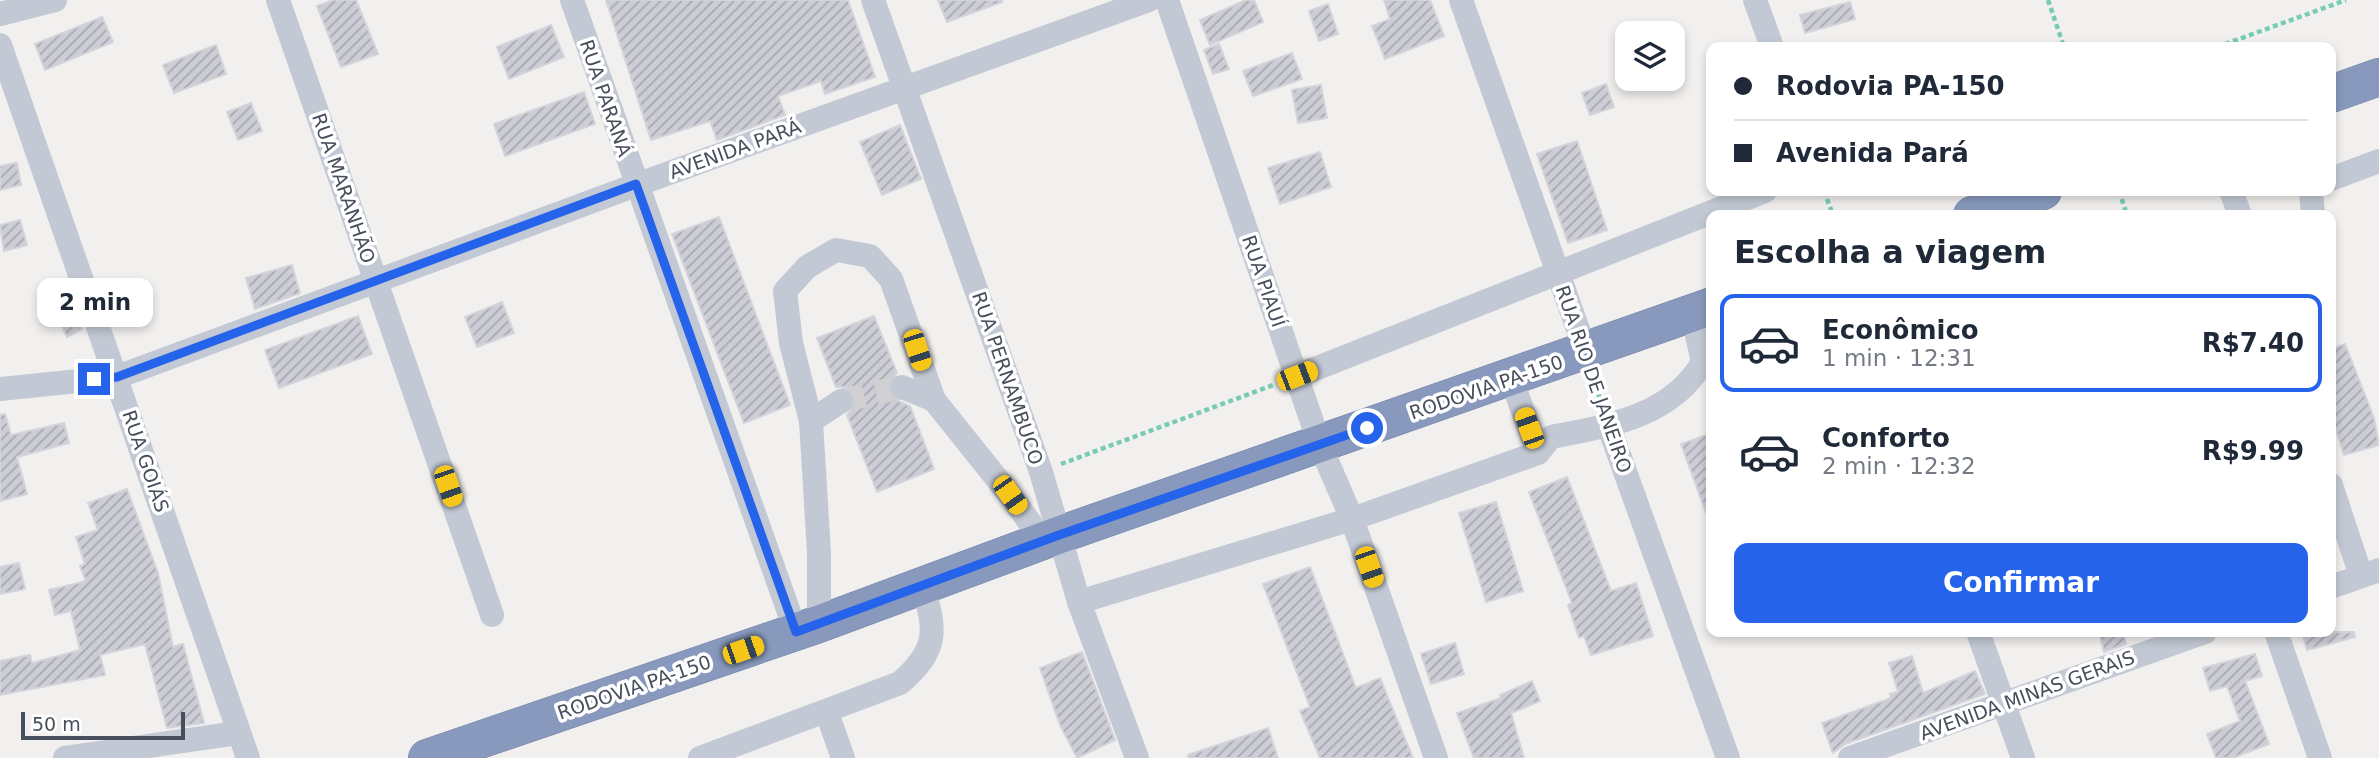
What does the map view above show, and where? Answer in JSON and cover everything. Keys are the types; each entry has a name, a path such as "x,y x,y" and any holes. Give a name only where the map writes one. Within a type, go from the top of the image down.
{"highway":[{"path":"2336,92 2379,76"},
{"path":"1987,210 2028,196"},
{"name":"RODOVIA PA-150","path":"427,758 482,749 1051,538 1702,310"}],"street":[{"path":"10,8 55,0"},
{"name":"RUA MARANHÃO","path":"278,0 492,615"},
{"name":"RUA PARANÁ","path":"572,0 636,184 807,628"},
{"name":"RUA PERNAMBUCO","path":"873,0 1041,472 1051,538 1080,601 1137,758"},
{"name":"AVENIDA PARÁ","path":"0,389 117,377 636,184 1149,0"},
{"name":"RUA PIAUÍ","path":"1167,0 1320,445 1352,519 1436,758"},
{"name":"RUA RIO DE JANEIRO","path":"1461,0 1586,352"},
{"path":"1755,0 1770,42"},
{"name":"RUA GOIÁS","path":"0,45 248,758"},
{"path":"2336,177 2379,161"},
{"path":"1716,210 1752,196"},
{"path":"1297,376 1706,214"},
{"path":"807,628 819,552 811,421 791,343 785,291 807,267 836,250 870,256 891,279 934,400 1010,495 1051,538"},
{"path":"1080,601 1352,519 1538,453 1551,437 1609,428 1671,399 1691,384 1703,362 1702,310"},
{"path":"1511,378 1538,453"},
{"path":"902,387 934,400"},
{"path":"811,421 841,401"},
{"name":"RUA RIO DE JANEIRO","path":"1609,428 1728,758"},
{"path":"2336,496 2370,573 2336,585"},
{"path":"700,758 827,713 900,683 924,659 933,631 922,585"},
{"path":"1980,637 2023,758"},
{"name":"AVENIDA MINAS GERAIS","path":"1850,758 2191,637"},
{"path":"2278,637 2320,758"},
{"path":"827,713 844,758"},
{"path":"65,758 238,733"}],"path":[{"path":"2048,0 2062,42"},
{"path":"2231,42 2346,0"},
{"name":"RUA RIO DE JANEIRO","path":"1586,352 1609,428"},
{"path":"1041,472 1297,376"}],"building":[{"path":"333,0 356,0 378,54 341,67 317,6"},
{"path":"606,0 848,0 875,77 825,94 821,81 778,96 785,115 717,140 710,121 651,140"},
{"path":"938,0 1002,0 1002,2 947,22"},
{"path":"1246,0 1254,0 1263,22 1210,45 1200,20"},
{"path":"1384,0 1430,0 1444,36 1385,59 1372,26 1390,19"},
{"path":"1850,2 1855,19 1805,33 1800,15"},
{"path":"1328,4 1338,34 1319,41 1309,11"},
{"path":"102,17 113,42 45,70 35,44"},
{"path":"551,25 564,57 509,79 497,47"},
{"path":"1219,44 1229,69 1213,74 1204,50"},
{"path":"216,45 226,74 174,93 163,65"},
{"path":"1292,53 1302,79 1253,96 1243,71"},
{"path":"1606,84 1614,107 1590,115 1582,93"},
{"path":"1321,85 1327,118 1298,123 1292,90"},
{"path":"584,92 595,124 505,156 494,124"},
{"path":"251,103 262,131 238,140 227,112"},
{"path":"900,125 921,179 882,195 860,142"},
{"path":"1577,141 1607,230 1568,243 1537,154"},
{"path":"1320,152 1331,187 1280,204 1268,168"},
{"path":"17,163 21,185 0,190 0,166"},
{"path":"719,217 790,405 744,423 672,234"},
{"path":"20,220 27,245 4,251 0,225"},
{"path":"292,265 300,293 255,309 246,278"},
{"path":"136,283 144,303 117,313 110,293"},
{"path":"502,302 514,333 477,347 465,317"},
{"path":"70,305 82,329 67,337 55,313"},
{"path":"358,316 372,354 279,388 265,350"},
{"path":"874,316 897,373 889,381 887,390 896,400 910,406 934,469 877,492 847,415 855,407 854,393 847,387 836,387 817,338"},
{"path":"2345,344 2374,418 2379,445 2344,455 2336,430 2336,347"},
{"path":"5,414 11,435 64,423 69,443 17,457 27,494 0,501 0,415"},
{"path":"1706,435 1706,513 1681,444"},
{"path":"1567,477 1611,591 1636,583 1653,636 1591,655 1584,636 1579,638 1568,605 1572,603 1529,492"},
{"path":"127,489 158,573 173,647 183,644 204,723 167,728 145,644 100,655 105,675 0,695 0,661 30,655 32,663 80,650 71,611 55,615 49,590 86,581 80,566 85,564 76,537 98,530 88,503"},
{"path":"1496,502 1523,591 1486,602 1459,513"},
{"path":"19,563 25,589 0,594 0,567"},
{"path":"1310,567 1356,688 1380,678 1413,758 1320,758 1300,711 1310,707 1263,584"},
{"path":"2336,632 2354,632 2355,637 2307,650 2303,637 2336,637"},
{"path":"2100,637 2124,637 2126,644 2104,652"},
{"path":"1455,643 1464,674 1431,684 1421,654"},
{"path":"1082,652 1115,740 1077,758 1060,725 1040,668"},
{"path":"2255,654 2262,676 2245,681 2269,744 2233,758 2216,758 2207,734 2240,721 2227,686 2210,691 2203,668"},
{"path":"1912,656 1923,693 1975,671 1985,694 1845,744 1833,753 1822,723 1891,698 1890,694 1898,692 1889,663"},
{"path":"1532,681 1540,701 1511,713 1524,758 1474,758 1457,713 1501,698 1500,695"},
{"path":"1268,728 1278,758 1189,758 1188,755"}],"tunnel":[{"path":"841,401 902,387"}],"route":[{"path":"94,379 117,377 636,184 796,632 1059,535 1367,428"}]}
